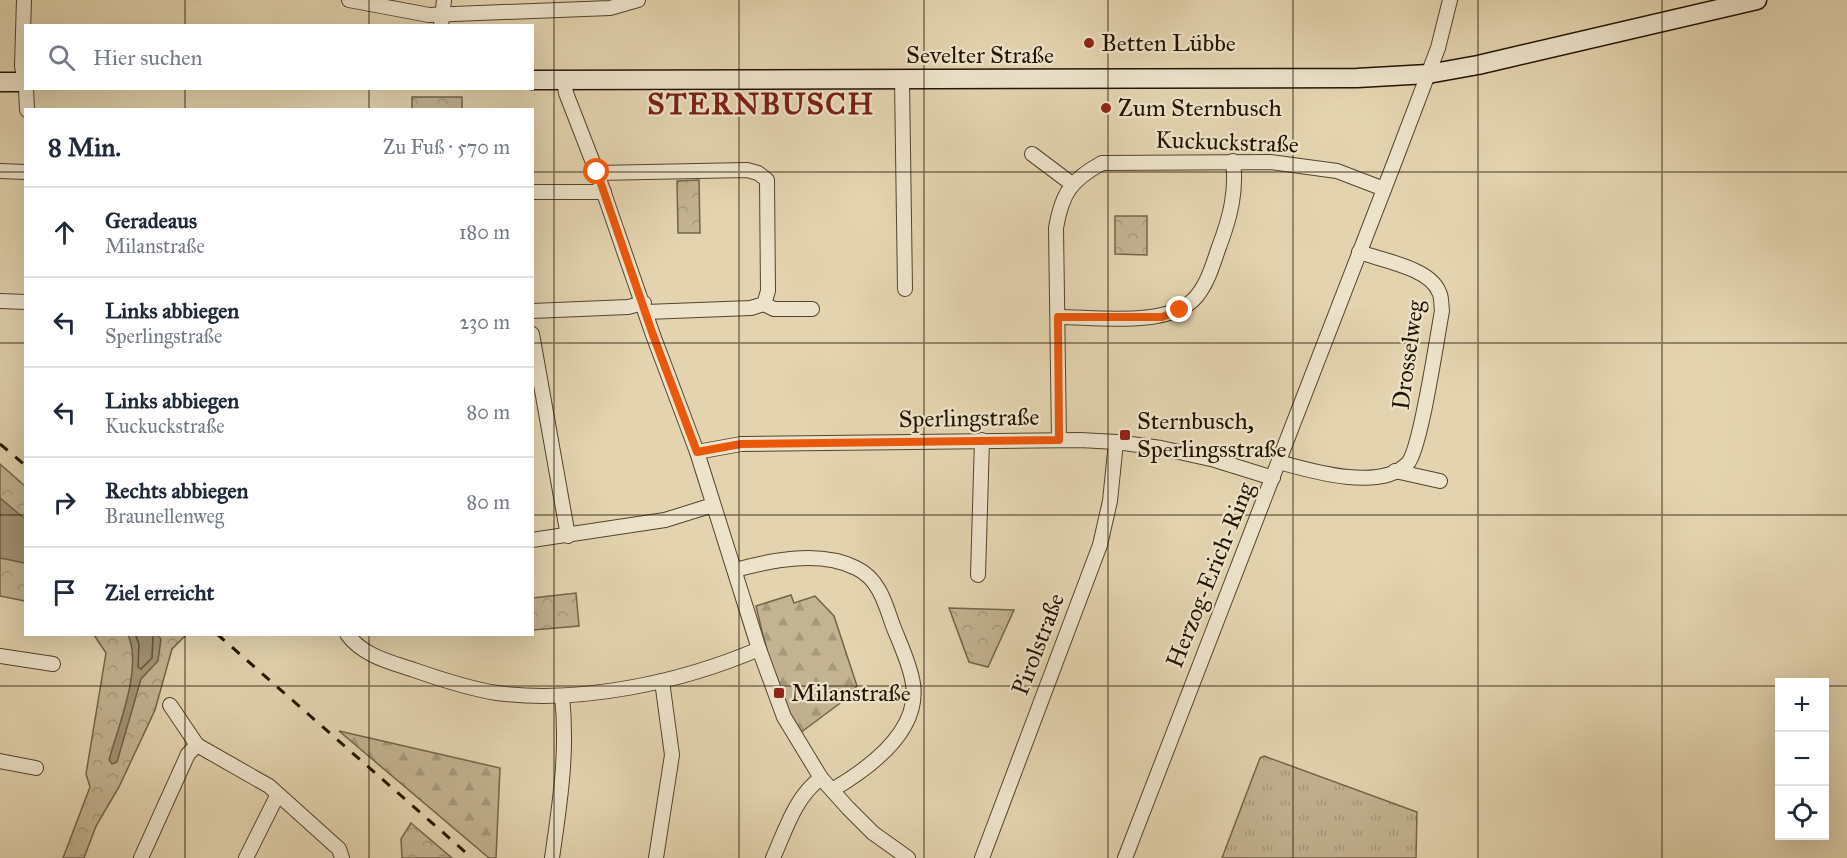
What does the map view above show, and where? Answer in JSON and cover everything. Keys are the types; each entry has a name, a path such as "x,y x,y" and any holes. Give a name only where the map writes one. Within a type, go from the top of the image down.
{"street":[{"path":"24,0 22,66 24,79"},
{"path":"349,0 429,15 441,20 610,8 638,0"},
{"path":"441,20 444,0"},
{"name":"Herzog-Erich-Ring","path":"1125,858 1428,74 1450,0"},
{"name":"Sevelter Straße","path":"534,80 1357,78 1428,74 1518,57 1757,0"},
{"path":"902,80 905,289"},
{"path":"564,81 566,93 597,172 697,452 759,649 784,717 821,778 866,826 899,856"},
{"path":"0,82 24,85"},
{"path":"25,90 27,108"},
{"path":"1032,154 1072,184"},
{"path":"1058,317 1162,317 1180,310 1195,299 1204,286 1227,225 1233,200 1233,161"},
{"name":"Kuckuckstraße","path":"1059,440 1056,228 1060,205 1072,184 1102,163 1233,161 1270,162 1337,171 1384,189"},
{"path":"597,172 747,170 758,173 767,180 768,291 764,304"},
{"path":"0,171 24,172"},
{"path":"534,192 604,192"},
{"name":"Drosselweg","path":"1359,252 1413,270 1429,279 1439,291 1442,311 1418,439 1408,462 1395,471"},
{"path":"0,301 24,302"},
{"path":"534,311 628,307 751,308 764,304 774,309 812,309"},
{"path":"534,345 568,536"},
{"path":"978,575 982,440"},
{"name":"Sperlingstraße","path":"697,452 741,444 982,440 1116,442 1161,448 1215,460 1273,478"},
{"name":"Pirolstraße","path":"982,858 1100,545 1110,501 1116,442"},
{"path":"1279,462 1346,477 1372,477 1395,471 1440,482"},
{"path":"534,540 665,520 712,505"},
{"path":"735,570 794,559 835,560 858,568 875,583 886,604 913,686 908,719 895,740 855,777 832,790"},
{"path":"348,636 356,646 366,652 422,673 496,693 562,696 662,681 714,668 759,649"},
{"path":"0,656 53,664"},
{"path":"656,858 672,755 662,681"},
{"path":"552,858 564,774 565,726 562,696"},
{"path":"170,705 192,734 197,745 269,786 277,796 295,808 339,849 342,858"},
{"path":"141,858 188,754 197,745"},
{"path":"0,761 36,768"},
{"path":"773,858 799,799 810,786 821,778"},
{"path":"246,858 277,796"}],"green space":[{"path":"412,97 462,97 462,108 412,108"},
{"path":"699,180 700,233 678,233 677,181"},
{"path":"1115,216 1147,216 1147,255 1115,254"},
{"path":"0,464 24,485 24,601 0,596"},
{"path":"576,593 579,626 534,630 534,598"},
{"path":"791,595 794,603 815,596 834,616 857,686 839,704 800,733 785,702 774,671 756,606"},
{"path":"949,608 1014,610 988,667 969,662"},
{"path":"95,636 185,636 172,649 155,710 119,787 96,826 84,858 63,858 90,787 86,774 106,653"},
{"path":"339,731 500,768 496,858 489,858"},
{"path":"1264,756 1417,812 1416,858 1222,858 1260,758"},
{"path":"411,823 452,858 402,858 401,839"}],"water":[{"path":"0,498 24,518 24,563 0,558"},
{"path":"128,636 158,636 161,639 158,661 141,679 117,762 112,764 109,760 131,680 132,648"}],"railway":[{"path":"0,444 24,464"},
{"path":"219,636 472,858"}],"place":[{"name":"Betten Lübbe","path":"1089,43"},
{"name":"Zum Sternbusch","path":"1106,108"},
{"name":"Sternbusch, Sperlingsstraße","path":"1125,435"},
{"name":"Milanstraße","path":"779,693"}],"district":[{"name":"STERNBUSCH","path":"761,104"}],"route":[{"path":"597,172 644,303 653,335 697,452 741,444 1059,440 1058,317 1162,317 1180,310"}]}
